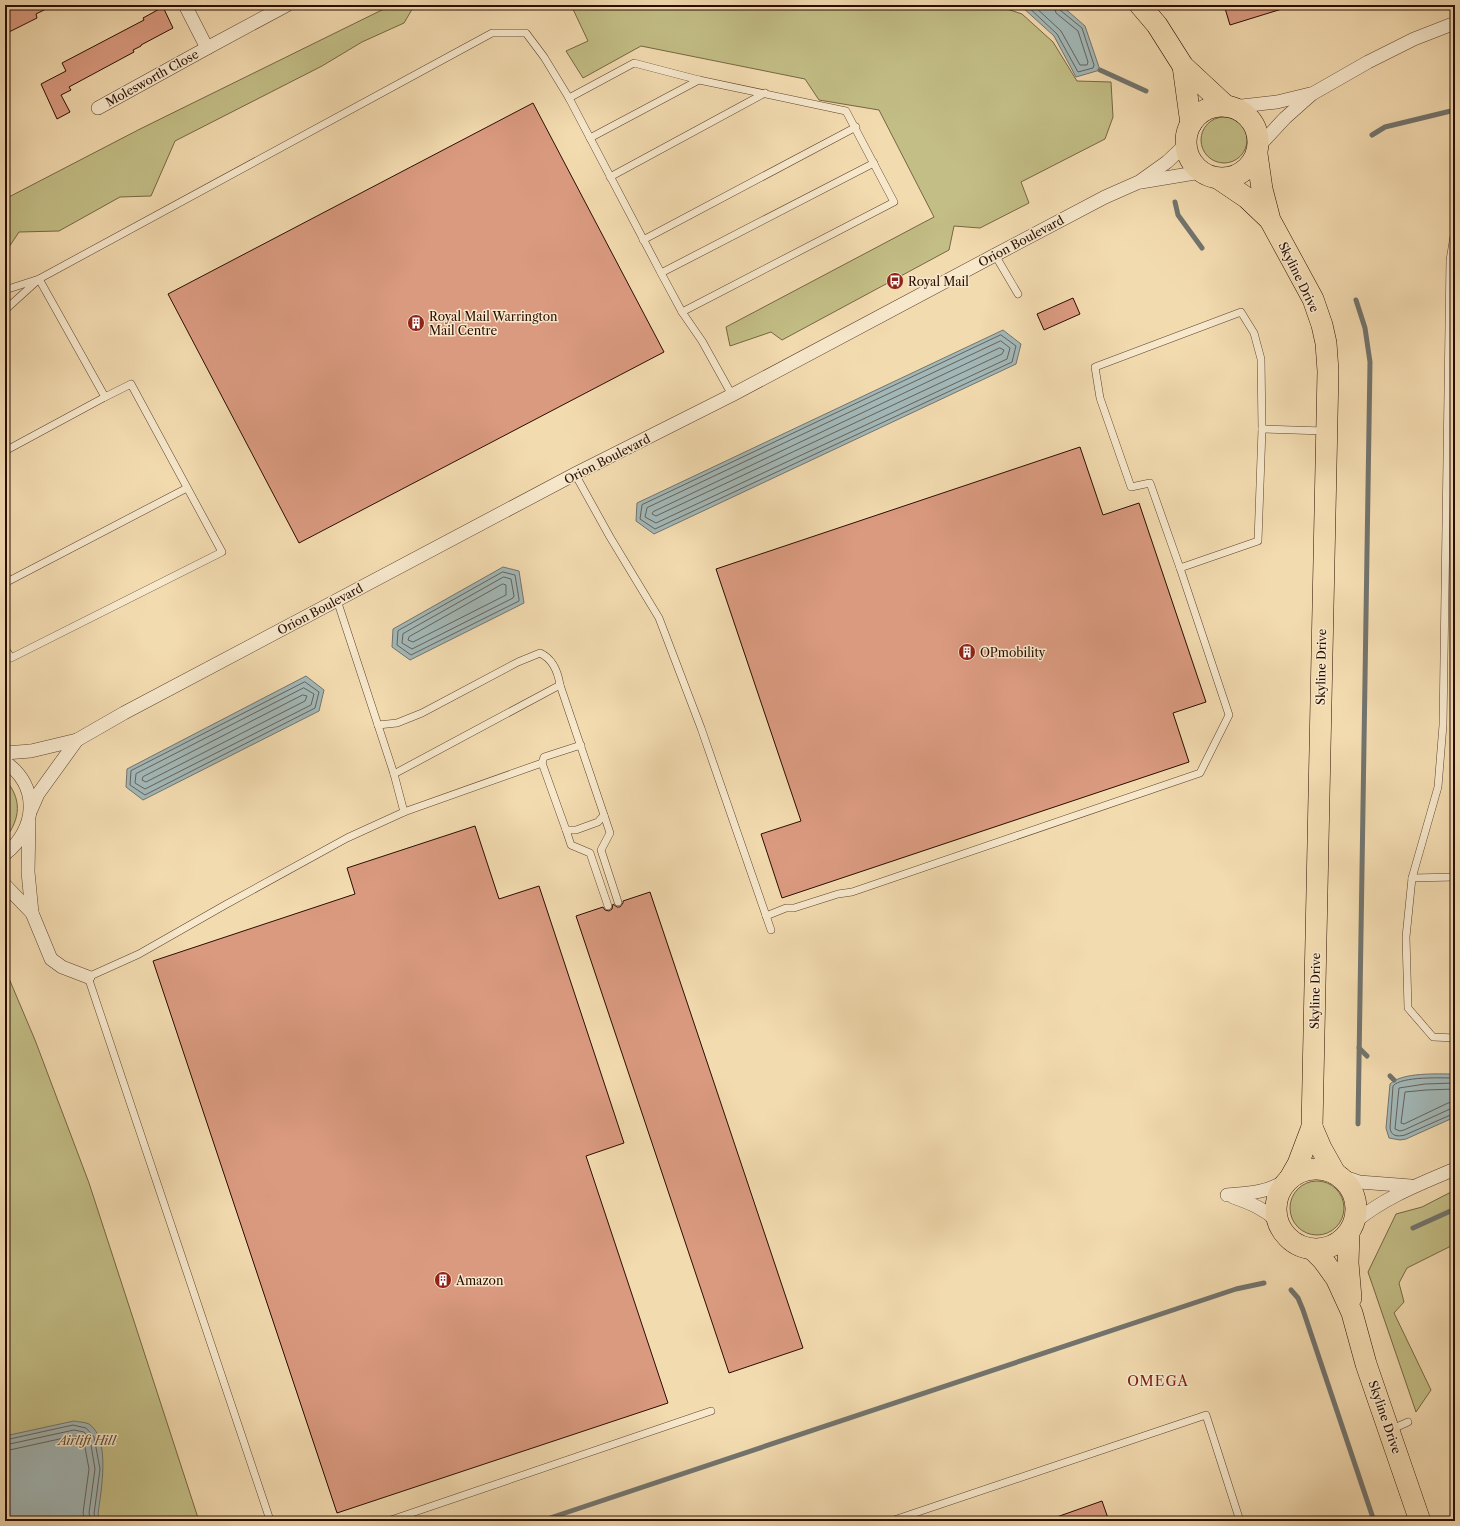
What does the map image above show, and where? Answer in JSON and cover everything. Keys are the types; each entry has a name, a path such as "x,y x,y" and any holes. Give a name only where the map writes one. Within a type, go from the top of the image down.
{"main road":[{"path":"1140,5 1157,25 1183,66 1230,107 1244,113 1253,122 1258,134 1258,150 1251,164 1243,173 1232,178 1210,175 1193,164 1188,155 1186,144 1187,134 1191,124 1197,116 1206,110 1216,107 1230,107"},
{"path":"1183,66 1191,124"},
{"name":"Skyline Drive","path":"1258,150 1262,189 1270,220 1309,292 1322,325 1326,343 1328,371 1312,1127 1298,1164 1289,1179"},
{"name":"Skyline Drive","path":"1210,175 1247,198 1270,220"},
{"name":"Skyline Drive","path":"1312,1127 1321,1148 1338,1174"},
{"path":"1310,1169 1322,1169 1338,1174 1351,1188 1356,1198 1357,1210 1352,1227 1342,1241 1322,1249 1312,1249 1300,1246 1290,1240 1283,1232 1278,1222 1276,1202 1280,1190 1289,1179 1298,1173 1310,1169"},
{"name":"Skyline Drive","path":"1352,1227 1348,1265 1352,1313"},
{"name":"Skyline Drive","path":"1312,1249 1323,1260 1336,1278 1352,1313 1366,1364 1399,1426 1420,1521"}],"street":[{"name":"Molesworth Close","path":"185,5 206,48"},
{"name":"Molesworth Close","path":"98,108 286,5"},
{"path":"1258,150 1281,122 1312,94 1368,62 1414,39 1455,23"},
{"path":"1230,107 1277,102 1312,94"},
{"name":"Orion Boulevard","path":"5,753 31,751 77,740 575,474 732,395 995,255 1139,182 1167,162 1186,144"},
{"name":"Orion Boulevard","path":"1139,182 1210,175"},
{"name":"Orion Boulevard","path":"5,854 15,847 24,835 38,794 77,740"},
{"path":"5,762 13,768 23,780 29,794 30,816 28,872 32,913 51,959 62,967 88,977"},
{"path":"5,885 32,913"},
{"path":"1352,1227 1379,1204 1413,1186 1455,1169"},
{"path":"1338,1174 1359,1182 1392,1186 1413,1186"},
{"path":"1278,1222 1258,1207 1226,1195 1260,1192 1272,1189 1289,1179"}],"lane":[{"path":"5,290 39,279 492,33 526,34 544,57 569,98 682,312 702,341 732,395"},
{"path":"569,98 634,63 699,80 846,111 856,128 894,202 682,312"},
{"path":"590,138 699,80"},
{"path":"610,177 765,93"},
{"path":"643,240 856,128"},
{"path":"661,273 874,163"},
{"path":"1455,230 1450,268 1443,725 1438,787 1412,878 1406,938 1408,1008 1433,1037 1455,1038"},
{"path":"995,255 1018,294"},
{"path":"5,310 39,279"},
{"path":"39,279 105,397"},
{"path":"766,916 786,908 794,908 838,894 852,892 1200,773 1229,715 1150,483 1131,487 1100,398 1094,367 1242,312 1254,333 1261,359 1262,429 1258,541 1180,568"},
{"path":"5,451 131,384 222,552 11,658 5,648"},
{"path":"1262,429 1326,431"},
{"path":"575,474 610,537 659,618 701,728 771,930"},
{"path":"5,583 187,488"},
{"path":"337,600 394,774 404,812"},
{"path":"378,725 397,723 422,713 518,662 540,654 547,656 558,673 560,686 610,833 601,850 618,902"},
{"path":"394,774 560,686"},
{"path":"581,745 544,757 542,763 572,845 590,853 608,906"},
{"path":"272,1521 270,1520 267,1512 88,977 139,954 347,838 404,812 542,763"},
{"path":"566,830 576,830 598,822 604,815"},
{"path":"1412,878 1455,877"},
{"path":"388,1521 711,1411"},
{"path":"891,1521 1206,1415 1240,1521"}],"green space":[{"path":"392,5 414,6 404,23 362,42 322,66 175,141 151,196 120,197 59,231 19,232 5,253 5,199 140,129"},
{"path":"571,5 995,5 1022,14 1053,42 1077,81 1111,82 1113,117 1105,139 1021,182 1029,203 980,228 954,226 949,250 782,340 771,332 730,346 726,327 934,217 879,110 819,100 805,79 641,46 583,78 566,51 588,41"},
{"path":"1224,117 1237,121 1243,127 1247,140 1243,153 1237,159 1224,163 1211,159 1205,153 1201,140 1205,127 1211,121"},
{"path":"5,779 11,786 17,801 17,816 5,839"},
{"name":"Airlift Hill","path":"5,969 35,1040 89,1183 199,1521 5,1521"},
{"path":"1317,1181 1327,1183 1336,1189 1342,1198 1344,1208 1342,1218 1336,1227 1327,1233 1317,1235 1307,1233 1298,1227 1292,1218 1290,1208 1292,1198 1298,1189 1307,1183"},
{"path":"1455,1190 1455,1244 1407,1268 1399,1283 1404,1302 1394,1313 1431,1390 1416,1412 1368,1272 1396,1214 1422,1207"}],"water":[{"path":"994,5 1061,5 1085,26 1100,70 1076,77 1054,36 1022,7 1002,9"},
{"path":"1003,330 1021,344 1016,364 654,534 636,521 637,503"},
{"path":"503,567 519,571 524,603 410,660 392,647 393,629"},
{"path":"306,676 324,690 319,711 143,800 126,787 127,769"},
{"path":"1430,1074 1455,1074 1455,1117 1406,1139 1400,1140 1389,1138 1386,1128 1390,1084 1403,1077"},
{"path":"74,1421 89,1424 96,1431 100,1441 103,1466 98,1514 100,1521 5,1521 5,1436"}],"building":[{"path":"5,5 54,5 36,14 37,18 5,34"},
{"path":"1224,5 1284,5 1285,8 1230,25"},
{"path":"163,7 173,28 141,45 133,50 134,52 69,87 71,90 61,95 70,112 57,119 41,84 66,71 62,63 144,20 143,18"},
{"name":"Royal Mail Warrington Mail Centre","path":"533,103 664,352 299,543 168,294"},
{"path":"1073,298 1080,314 1044,330 1037,314"},
{"name":"OPmobility","path":"1080,447 1103,515 1139,503 1206,702 1173,713 1189,762 782,898 761,834 801,821 716,569"},
{"name":"Amazon","path":"475,826 499,899 539,886 624,1143 586,1156 668,1403 337,1513 153,961 355,894 347,868"},
{"path":"650,892 803,1348 729,1373 576,916 603,907 605,910 609,911 612,909 613,904 620,907 623,901"},
{"path":"1102,1501 1109,1521 1052,1521 1051,1519"}],"waterway":[{"path":"1100,70 1146,91"},
{"path":"1372,135 1385,127 1455,110"},
{"path":"1175,202 1178,215 1202,248"},
{"path":"1356,300 1365,328 1370,362 1358,1124"},
{"path":"1359,1048 1367,1056"},
{"path":"1390,1076 1394,1080"},
{"path":"1413,1228 1455,1209"},
{"path":"541,1521 1236,1289 1264,1283"},
{"path":"1291,1290 1298,1298 1303,1310 1374,1521"}],"place":[{"name":"Royal Mail","path":"895,281"},
{"name":"Royal Mail Warrington Mail Centre","path":"416,323"},
{"name":"OPmobility","path":"967,652"},
{"name":"Amazon","path":"443,1280"}],"district":[{"name":"OMEGA","path":"1158,1381"}]}
